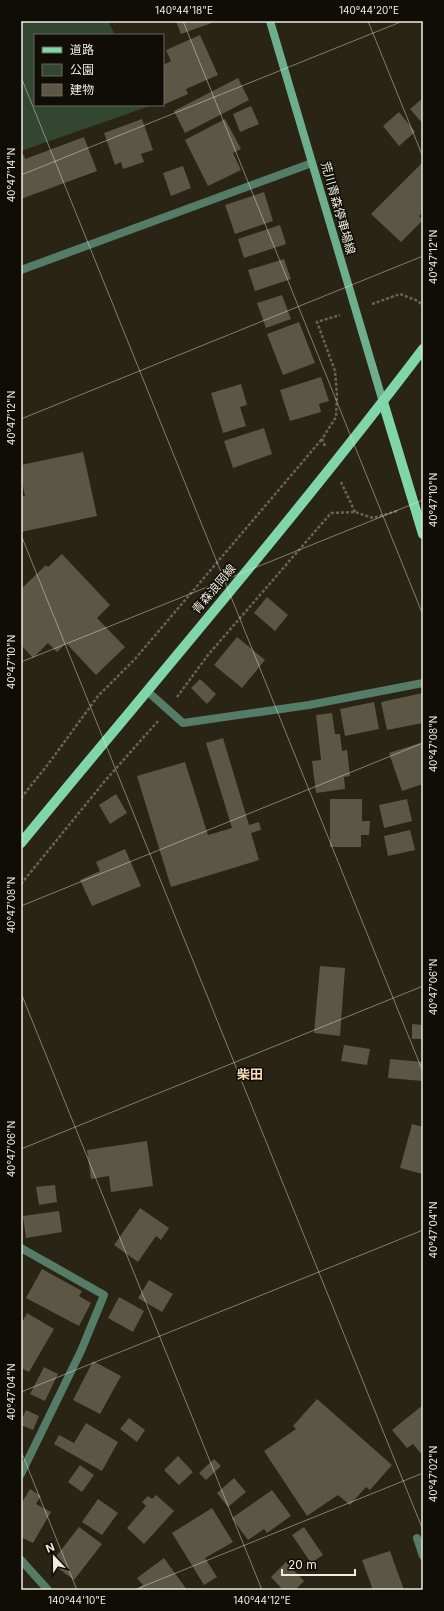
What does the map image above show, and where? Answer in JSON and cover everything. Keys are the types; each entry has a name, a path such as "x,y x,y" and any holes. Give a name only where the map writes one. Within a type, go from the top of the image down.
{"main road":[{"name":"荒川青森停車場線","path":"270,21 383,402"},
{"name":"青森浪岡線","path":"21,843 333,465 423,349"},
{"path":"383,402 423,534"}],"street":[{"path":"21,270 312,163"},
{"path":"147,690 183,723 310,705 423,683"},
{"path":"21,1248 104,1295 82,1351 21,1474"},
{"path":"417,1538 423,1556"},
{"path":"21,1560 48,1590"}],"path":[{"path":"21,798 49,763 98,696 135,659 322,439 336,417 337,395 335,371 317,322 400,294 418,301 423,306"},
{"path":"322,439 355,512"},
{"path":"21,884 104,782 168,710 208,655 331,513 355,512 373,518 415,507"}],"green space":[{"path":"21,21 108,21 114,34 34,34 34,106 150,106 21,151"}],"building":[{"path":"176,21 217,21 181,34"},
{"path":"200,35 218,75 186,89 188,94 164,105 164,64 171,61 166,50"},
{"path":"238,78 249,100 185,133 174,111"},
{"path":"423,98 423,124 410,109"},
{"path":"251,106 259,124 240,132 233,114"},
{"path":"399,112 415,132 399,146 383,126"},
{"path":"142,119 153,150 141,154 144,162 123,169 121,162 115,165 104,133"},
{"path":"225,119 241,149 233,153 241,170 208,186 185,140"},
{"path":"84,137 97,171 21,199 21,156 24,155 25,159"},
{"path":"423,162 423,212 419,216 423,220 401,242 371,214"},
{"path":"183,166 191,188 171,196 163,173"},
{"path":"264,192 273,221 235,234 225,205"},
{"path":"280,225 286,244 244,258 238,239"},
{"path":"284,259 291,279 255,291 248,270"},
{"path":"282,295 291,319 266,328 257,303"},
{"path":"299,322 315,363 283,375 267,334"},
{"path":"321,377 329,401 319,404 321,412 290,421 280,390"},
{"path":"241,384 247,405 240,407 246,426 223,433 211,393"},
{"path":"264,428 272,454 233,468 224,441"},
{"path":"83,452 97,516 21,532 21,496 25,496 21,477 21,465"},
{"path":"62,554 110,605 97,618 125,647 96,675 66,643 57,652 48,643 33,658 21,645 21,589 46,565 48,567"},
{"path":"267,597 288,615 275,631 254,613"},
{"path":"237,637 265,660 242,688 214,665"},
{"path":"200,679 216,694 207,704 191,688"},
{"path":"423,693 423,723 387,730 381,702"},
{"path":"374,702 379,729 345,736 340,709"},
{"path":"332,713 335,734 340,734 342,751 347,750 350,776 344,777 345,789 316,793 312,761 321,760 316,715"},
{"path":"223,738 249,825 259,822 261,830 251,833 259,860 171,887 137,776 185,762 208,835 232,828 206,743"},
{"path":"423,742 423,784 402,791 389,753"},
{"path":"116,794 127,813 110,824 99,805"},
{"path":"330,799 362,799 362,821 370,821 369,835 361,835 361,847 330,847"},
{"path":"407,799 412,821 384,828 379,805"},
{"path":"410,830 415,850 388,856 384,836"},
{"path":"125,849 141,886 92,906 80,880 100,871 96,862"},
{"path":"320,966 345,968 340,1036 314,1033"},
{"path":"412,1024 423,1025 423,1039 412,1039"},
{"path":"344,1045 370,1049 367,1065 341,1061"},
{"path":"390,1059 423,1062 423,1081 388,1078"},
{"path":"412,1124 423,1127 423,1174 400,1168"},
{"path":"147,1141 153,1186 111,1192 109,1176 91,1179 87,1150"},
{"path":"55,1185 57,1202 39,1205 36,1187"},
{"path":"140,1208 169,1228 161,1240 156,1236 138,1262 114,1245"},
{"path":"59,1211 62,1232 26,1238 23,1216"},
{"path":"42,1269 82,1291 79,1296 91,1303 79,1326 26,1298"},
{"path":"149,1280 173,1294 162,1312 138,1298"},
{"path":"119,1297 144,1311 133,1332 108,1318"},
{"path":"27,1313 54,1329 29,1372 21,1368 21,1324"},
{"path":"93,1361 121,1376 100,1414 73,1400"},
{"path":"44,1367 58,1374 45,1401 30,1394"},
{"path":"317,1399 392,1465 370,1490 366,1487 350,1505 338,1495 307,1516 264,1451 296,1429 293,1426"},
{"path":"423,1405 423,1456 413,1444 407,1448 392,1430"},
{"path":"26,1410 39,1416 33,1430 21,1425 21,1421"},
{"path":"129,1418 145,1430 137,1442 120,1429"},
{"path":"86,1423 118,1442 102,1471 54,1444 59,1435 74,1443"},
{"path":"178,1456 193,1472 179,1485 164,1470"},
{"path":"214,1459 221,1466 206,1480 199,1473"},
{"path":"80,1465 94,1475 82,1492 68,1482"},
{"path":"234,1478 246,1492 228,1507 217,1493"},
{"path":"30,1489 41,1496 36,1504 51,1512 33,1543 21,1537 21,1504"},
{"path":"272,1490 291,1516 267,1533 264,1529 248,1540 232,1518"},
{"path":"156,1495 174,1511 144,1544 127,1528 146,1506 142,1502 148,1496 152,1499"},
{"path":"98,1499 118,1513 102,1535 82,1522"},
{"path":"212,1508 233,1542 205,1558 217,1577 204,1585 172,1533"},
{"path":"79,1527 102,1544 74,1580 51,1563"},
{"path":"304,1527 323,1555 311,1563 292,1535"},
{"path":"390,1551 404,1590 373,1590 362,1560"},
{"path":"164,1558 187,1590 138,1590 137,1589 143,1585 137,1578"},
{"path":"286,1562 304,1581 295,1590 283,1590 271,1577"}],"district":[{"name":"柴田","path":"250,1074"}]}
